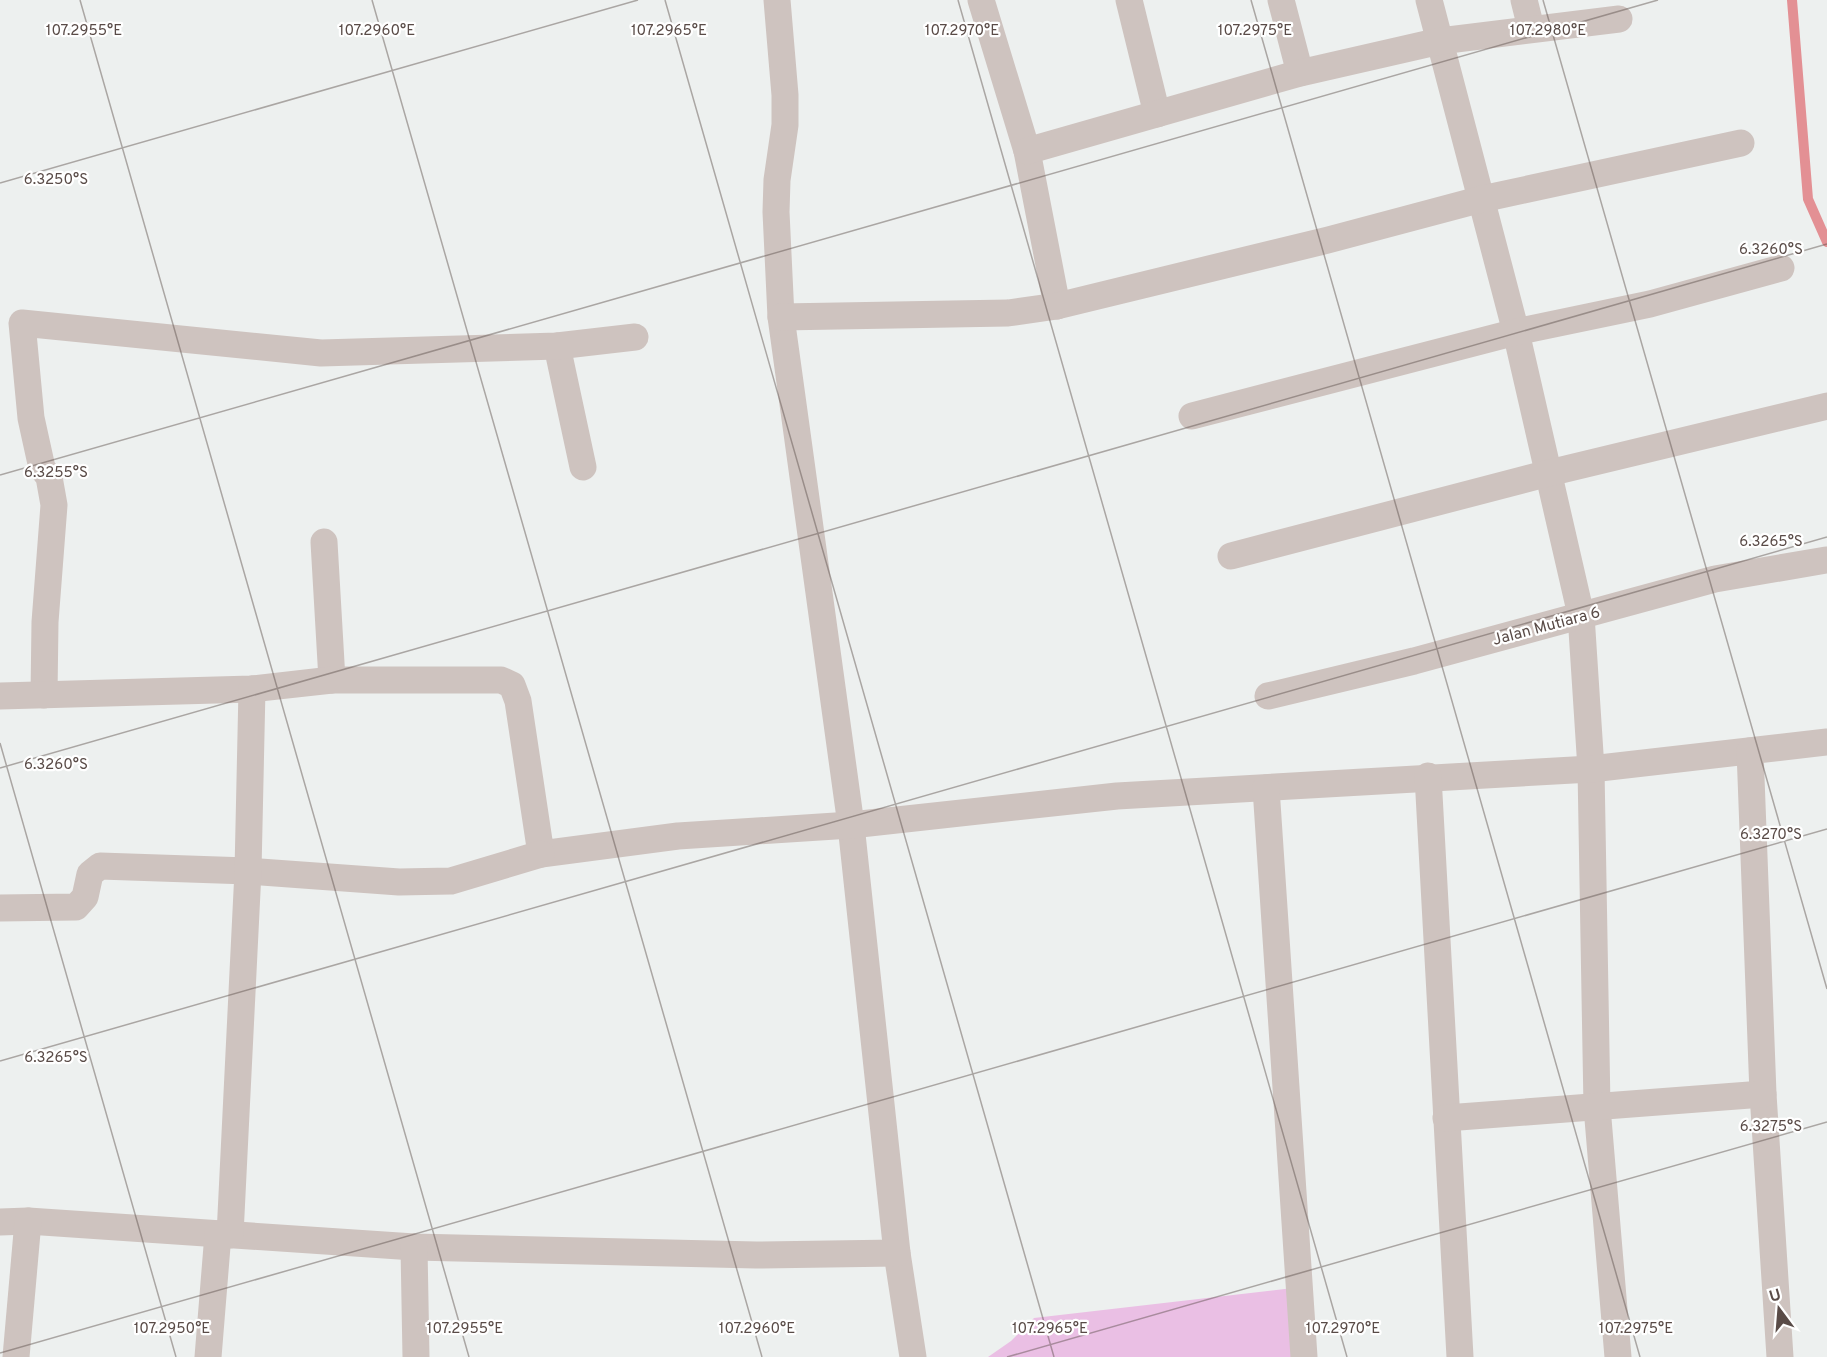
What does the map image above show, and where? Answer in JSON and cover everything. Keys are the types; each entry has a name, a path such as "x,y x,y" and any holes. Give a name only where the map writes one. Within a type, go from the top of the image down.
{"street":[{"path":"777,0 785,95 785,125 777,180 776,212 781,317 851,825 897,1253 913,1357"},
{"path":"981,0 1027,151 1058,306"},
{"path":"1130,0 1157,114"},
{"path":"1281,0 1300,74"},
{"path":"1429,0 1516,332 1581,615 1591,769 1597,1107 1618,1357"},
{"path":"1524,0 1531,28"},
{"path":"1027,151 1300,74 1440,41 1531,28 1619,19"},
{"path":"781,317 1008,313 1058,306 1328,240 1482,199 1741,143"},
{"path":"1192,416 1516,332 1650,304 1781,268"},
{"path":"44,695 45,622 54,505 49,477 42,468 31,418 22,323 49,327 97,328 186,341 321,353 557,346 635,337"},
{"path":"557,346 583,467"},
{"path":"1231,556 1549,472 1827,406"},
{"path":"324,542 332,680"},
{"name":"Jalan Mutiara 6","path":"1268,696 1715,579 1826,560"},
{"path":"0,696 252,689 332,680 501,680 512,685 518,701 541,855"},
{"path":"208,1357 224,1235 248,871 252,689"},
{"path":"0,908 76,907 85,897 90,874 100,866 248,871 399,882 450,880 541,855 678,836 851,825 1117,796 1591,769 1827,742"},
{"path":"1750,751 1763,1094 1780,1357"},
{"path":"1428,777 1460,1357"},
{"path":"1266,788 1304,1357"},
{"path":"1446,1118 1763,1094"},
{"path":"0,1222 28,1221 414,1247 756,1255 897,1253"},
{"path":"16,1357 28,1221"},
{"path":"414,1247 416,1357"}],"shaded area":[{"path":"1293,1288 1297,1357 988,1357 1011,1341 1034,1318"}],"waterway":[{"path":"1792,0 1808,199 1827,242"}]}
